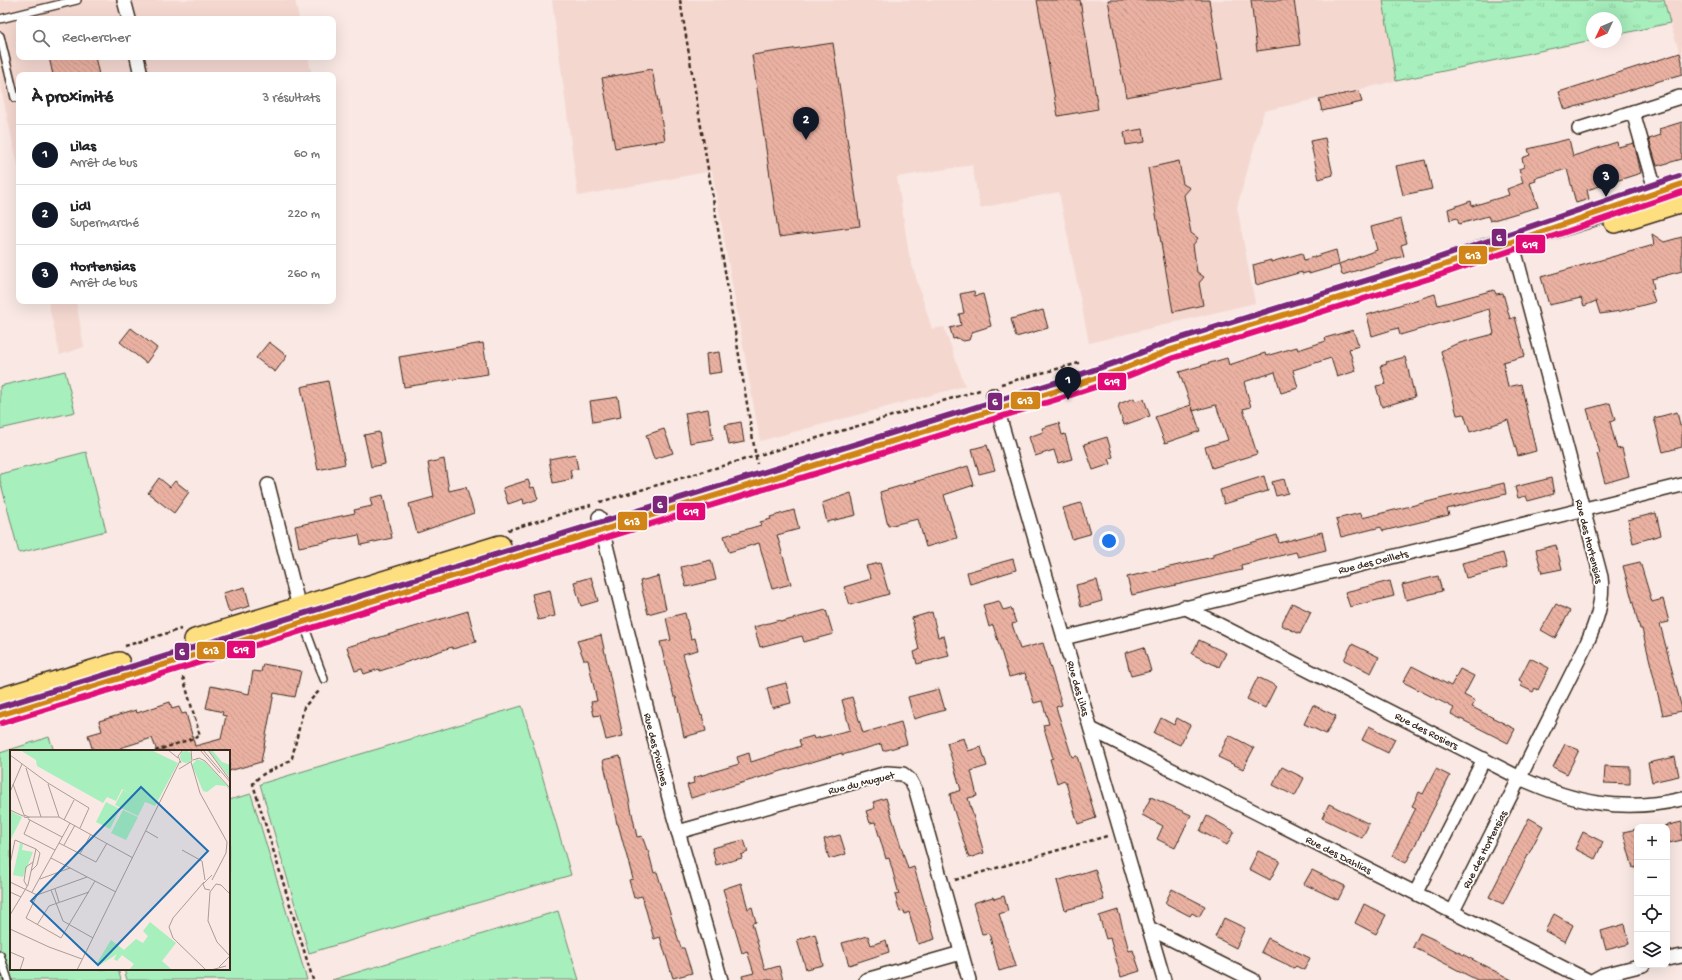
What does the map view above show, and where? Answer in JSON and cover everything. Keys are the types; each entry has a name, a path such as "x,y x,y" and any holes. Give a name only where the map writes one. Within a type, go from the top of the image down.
{"main road":[{"path":"600,524 757,462 992,395 1109,374 1170,350 1429,270 1492,259 1513,247 1658,200 1682,184"},
{"path":"1658,200 1682,201"},
{"path":"0,699 301,616 600,524 992,395"},
{"path":"0,715 178,660 301,616"}],"street":[{"path":"124,0 128,16"},
{"path":"138,60 140,72"},
{"path":"1579,129 1680,97"},
{"path":"1633,112 1658,200"},
{"name":"Rue des Hortensias","path":"1453,911 1586,645 1599,612 1602,592 1601,577 1513,247"},
{"name":"Rue des Lilas","path":"992,395 1164,980"},
{"path":"268,485 301,616"},
{"name":"Rue des Oeillets","path":"1064,638 1184,607 1682,485"},
{"name":"Rue des Pivoines","path":"600,524 678,832 721,980"},
{"name":"Rue des Rosiers","path":"1184,607 1484,758 1520,778 1563,795 1603,805 1642,806 1682,799"},
{"name":"Rue des Dahlias","path":"1091,729 1416,892 1587,980"},
{"path":"1416,892 1484,758"},
{"name":"Rue du Muguet","path":"678,832 887,773 898,772 907,776 914,786 969,980"},
{"path":"1149,928 1254,980"},
{"path":"866,980 961,953"},
{"path":"1670,958 1682,956"},
{"path":"1594,980 1603,975 1634,967"}],"lane":[{"path":"0,19 77,0"},
{"path":"0,36 16,98"},
{"path":"301,616 324,679"},
{"path":"0,955 8,980"}],"path":[{"path":"680,0 757,462"},
{"path":"501,532 757,462 904,414 992,395 1082,362"},
{"path":"121,647 182,628"},
{"path":"158,750 200,736 178,660"},
{"path":"313,980 253,784 258,776 286,764 292,758 304,707 324,685 324,679"},
{"path":"942,884 1121,832"}],"shaded area":[{"path":"0,0 295,0 298,16 16,16 16,60 309,60 311,72 16,72 16,156 0,84"},
{"path":"552,0 1383,0 1396,81 1264,111 1237,207 1255,303 1089,343 1059,192 980,208 972,165 897,177 909,255 932,329 944,327 965,386 760,441 712,171 578,196"},
{"path":"1664,0 1682,0 1682,59 1670,23"},
{"path":"49,304 77,304 84,347 60,355"}],"green space":[{"path":"1383,0 1664,0 1670,23 1622,34 1622,12 1586,12 1586,41 1396,81"},
{"path":"65,371 75,412 0,429 0,386"},
{"path":"86,452 106,531 19,553 0,480 0,474"},
{"path":"522,706 571,875 309,953 260,784"},
{"path":"49,737 54,750 10,750 10,970 118,970 121,980 0,980 0,753"},
{"path":"251,794 307,980 127,980 124,970 230,970 230,800"},
{"path":"558,911 579,980 332,980"}],"building":[{"path":"1037,0 1080,0 1098,109 1058,116"},
{"path":"1108,0 1209,0 1222,79 1126,97"},
{"path":"1251,0 1294,0 1300,45 1257,51"},
{"path":"833,43 860,226 779,237 752,55"},
{"path":"1680,53 1682,61 1682,74 1565,110 1559,92"},
{"path":"50,60 96,60 98,72 52,72"},
{"path":"652,69 665,140 615,148 602,78"},
{"path":"1359,91 1362,102 1322,111 1319,99"},
{"path":"1682,122 1682,159 1657,166 1649,139 1661,135 1659,129"},
{"path":"1143,129 1145,142 1126,145 1124,132"},
{"path":"1325,138 1333,175 1319,179 1310,141"},
{"path":"1569,139 1573,156 1617,142 1618,147 1634,143 1641,173 1587,190 1589,199 1576,203 1567,169 1535,178 1536,181 1530,183 1538,207 1490,221 1488,216 1459,224 1457,218 1450,220 1448,209 1471,201 1472,206 1509,195 1507,189 1523,183 1519,169 1524,167 1522,158 1530,155 1528,149"},
{"path":"1425,160 1432,189 1403,195 1396,166"},
{"path":"1179,161 1183,184 1190,188 1184,195 1191,233 1198,238 1193,245 1197,272 1204,277 1199,283 1203,305 1173,312 1148,168"},
{"path":"1401,219 1407,243 1401,245 1404,256 1342,275 1339,265 1309,274 1309,272 1302,274 1302,272 1256,285 1253,265 1271,260 1271,262 1302,253 1304,260 1336,250 1339,264 1377,250 1371,227"},
{"path":"1652,234 1664,242 1682,237 1682,271 1652,279 1654,289 1651,290 1655,302 1621,311 1600,314 1596,301 1584,306 1581,298 1549,305 1541,277 1654,245"},
{"path":"1494,290 1496,294 1503,293 1510,319 1515,317 1525,356 1503,362 1508,387 1521,384 1536,451 1518,456 1508,420 1470,432 1464,414 1457,415 1441,351 1456,344 1494,334 1489,309 1400,335 1398,328 1372,336 1367,315 1435,294 1438,305"},
{"path":"974,291 975,296 983,294 991,326 972,332 969,340 963,341 958,338 953,339 950,328 961,325 959,314 964,313 960,294"},
{"path":"1043,310 1048,328 1016,337 1011,319"},
{"path":"131,328 157,348 146,363 120,342"},
{"path":"1353,330 1359,346 1349,349 1356,371 1337,377 1331,358 1293,370 1298,388 1281,393 1275,372 1244,382 1251,407 1243,409 1257,454 1212,468 1205,447 1228,440 1216,405 1193,411 1200,431 1165,443 1155,417 1191,405 1179,372 1227,358 1229,365 1265,353 1266,356 1297,347 1298,350 1326,341 1325,338"},
{"path":"269,342 287,356 275,372 256,358"},
{"path":"483,343 488,374 404,387 399,357"},
{"path":"719,352 722,372 708,374 706,354"},
{"path":"1405,357 1415,397 1382,407 1376,386 1386,384 1380,366 1387,364 1386,362"},
{"path":"328,381 345,464 318,470 301,387"},
{"path":"618,397 621,417 593,422 590,401"},
{"path":"1134,398 1135,401 1144,399 1150,416 1124,425 1118,407 1119,404"},
{"path":"1610,403 1615,420 1610,422 1617,449 1622,448 1629,476 1605,483 1597,454 1600,453 1587,409"},
{"path":"708,409 713,439 690,443 685,413"},
{"path":"1677,412 1680,425 1682,425 1682,447 1663,452 1654,418"},
{"path":"741,422 744,442 729,445 725,425"},
{"path":"1059,423 1062,435 1065,434 1072,459 1058,463 1054,450 1035,456 1029,437 1043,432 1042,428"},
{"path":"664,429 673,453 654,459 646,435"},
{"path":"379,432 385,464 371,467 364,435"},
{"path":"1107,437 1113,457 1109,459 1111,464 1093,470 1084,444"},
{"path":"987,445 995,470 979,474 972,449"},
{"path":"575,454 578,469 570,470 572,479 553,483 549,459"},
{"path":"444,459 449,491 466,487 474,513 417,533 409,504 434,497 428,463"},
{"path":"968,466 974,485 944,495 957,538 926,547 918,519 888,526 880,492"},
{"path":"1264,476 1268,491 1224,504 1220,490"},
{"path":"159,478 170,487 175,481 189,492 174,513 148,493"},
{"path":"1551,478 1554,494 1528,501 1526,496 1518,498 1515,487"},
{"path":"1284,479 1288,493 1276,496 1272,482"},
{"path":"528,480 531,488 534,487 538,499 524,504 523,499 508,504 503,488"},
{"path":"1504,483 1506,494 1447,509 1449,515 1383,531 1381,527 1341,537 1336,519 1361,513 1362,518"},
{"path":"851,493 856,515 827,522 822,503"},
{"path":"383,495 392,538 361,545 359,535 299,547 295,526 355,513 354,510 372,506 370,498"},
{"path":"1081,503 1090,534 1072,539 1063,508"},
{"path":"794,510 799,529 777,535 791,584 772,589 759,543 729,552 724,536 761,525 760,522 771,519 770,517"},
{"path":"1656,513 1661,535 1633,543 1628,520"},
{"path":"1322,532 1326,550 1298,557 1296,552 1241,565 1242,570 1132,595 1127,577 1213,557 1213,554 1277,535 1279,543"},
{"path":"1556,545 1562,569 1542,573 1536,550"},
{"path":"1503,553 1507,568 1466,578 1462,563"},
{"path":"1013,559 1016,570 970,584 967,572"},
{"path":"711,560 716,580 686,587 681,567"},
{"path":"1640,562 1652,602 1663,599 1669,622 1660,624 1682,711 1663,715 1642,629 1640,629 1623,566"},
{"path":"880,563 889,594 850,605 844,587 871,579 866,566"},
{"path":"659,576 666,609 648,614 640,581"},
{"path":"1438,576 1442,591 1406,600 1402,585"},
{"path":"591,577 598,601 581,606 574,582"},
{"path":"1097,580 1102,601 1081,607 1076,585"},
{"path":"1390,581 1394,596 1350,607 1345,592"},
{"path":"245,587 250,606 229,612 223,593"},
{"path":"550,590 555,616 538,620 532,594"},
{"path":"999,601 1003,610 1011,608 1016,623 1012,624 1020,649 1043,643 1062,705 1056,707 1072,757 1077,756 1096,818 1078,824 1066,783 1064,780 1057,783 1050,759 1053,758 1043,725 1049,724 1042,701 1034,703 1025,673 1009,677 993,625 989,627 983,605"},
{"path":"1292,603 1311,612 1300,634 1281,625"},
{"path":"1556,604 1570,611 1555,638 1541,630"},
{"path":"826,610 833,634 804,642 802,636 760,647 754,627 780,620 781,622"},
{"path":"468,611 476,642 453,649 452,647 380,671 379,669 364,674 362,669 355,671 347,647"},
{"path":"932,612 938,637 944,636 949,656 917,664 914,652 919,650 912,618"},
{"path":"685,613 691,639 695,638 698,650 683,654 697,706 701,716 702,715 706,731 684,737 676,697 674,697 660,642 671,640 666,618"},
{"path":"601,635 623,736 606,740 600,715 594,716 591,702 597,701 588,660 584,660 577,641"},
{"path":"1199,640 1226,653 1219,667 1192,654"},
{"path":"1352,644 1379,657 1371,673 1344,660"},
{"path":"1144,647 1151,671 1131,676 1125,653"},
{"path":"1530,658 1549,668 1538,690 1535,688 1533,692 1521,686 1522,682 1519,680"},
{"path":"263,664 301,671 295,697 274,693 261,762 230,771 230,750 157,750 152,738 120,748 121,750 93,750 88,735 102,731 99,721 136,710 137,713 170,702 172,709 179,707 182,714 186,713 195,746 221,739 226,716 222,715 223,712 206,708 211,686 249,694 253,671 261,672"},
{"path":"1412,666 1451,686 1460,669 1474,676 1464,695 1475,701 1472,707 1515,729 1508,743 1451,714 1454,708 1403,682"},
{"path":"1258,677 1276,686 1265,708 1247,699"},
{"path":"786,683 791,703 772,708 767,688"},
{"path":"939,689 945,710 914,719 908,697"},
{"path":"852,697 863,733 901,722 907,744 883,751 881,744 842,755 842,753 691,798 687,785 694,783 693,778 739,764 737,757 749,753 751,762 801,746 799,740 813,736 814,739 850,730 842,700"},
{"path":"1313,705 1336,716 1326,734 1304,724"},
{"path":"1161,718 1174,725 1177,718 1190,725 1180,745 1154,733"},
{"path":"1369,726 1395,739 1388,753 1362,740"},
{"path":"1229,735 1254,748 1243,769 1218,757"},
{"path":"964,738 968,751 981,747 987,766 971,771 977,796 968,798 984,853 969,858 951,801 950,794 961,790 947,743"},
{"path":"1565,744 1579,750 1567,774 1553,767"},
{"path":"620,756 637,837 642,836 648,850 654,873 657,872 681,948 684,948 692,973 673,978 660,937 654,939 642,896 634,898 629,880 633,879 617,824 603,760"},
{"path":"1675,757 1679,776 1652,782 1648,763"},
{"path":"1605,766 1630,767 1630,784 1604,783"},
{"path":"1282,767 1304,778 1295,796 1273,785"},
{"path":"1436,769 1450,776 1406,863 1392,856 1416,808 1412,806 1419,792 1423,794"},
{"path":"1151,797 1191,815 1175,848 1157,839 1163,826 1142,815"},
{"path":"886,798 908,869 914,867 935,939 918,944 909,912 905,914 904,911 900,912 895,895 899,894 889,858 886,859 875,822 870,823 866,811 875,808 873,802"},
{"path":"1329,804 1369,824 1362,838 1322,818"},
{"path":"1207,816 1234,831 1227,845 1200,831"},
{"path":"1529,818 1543,826 1503,904 1489,897"},
{"path":"1682,822 1682,840 1670,843 1670,825"},
{"path":"1634,830 1634,868 1633,868 1623,832"},
{"path":"1583,832 1603,842 1595,859 1575,849"},
{"path":"840,835 846,854 829,859 824,839"},
{"path":"744,840 748,852 741,855 742,858 716,865 712,848"},
{"path":"1258,851 1280,861 1270,880 1249,869"},
{"path":"1095,869 1104,900 1065,910 1057,881"},
{"path":"1312,870 1345,886 1338,900 1304,884"},
{"path":"741,883 748,909 752,907 756,922 752,923 765,970 779,966 783,980 743,980 742,976 754,973 747,951 742,953 723,889"},
{"path":"1172,889 1205,906 1199,917 1192,913 1190,916 1165,903"},
{"path":"1004,896 1008,911 999,914 1016,966 999,971 989,933 982,934 973,903 993,897 994,899"},
{"path":"1364,904 1386,915 1376,934 1355,923"},
{"path":"1118,910 1129,951 1133,950 1140,971 1121,977 1110,938 1106,939 1099,916"},
{"path":"1554,914 1573,925 1565,942 1545,931"},
{"path":"1224,918 1245,928 1236,948 1215,937"},
{"path":"1625,924 1629,944 1606,950 1601,931"},
{"path":"1420,933 1512,980 1477,980 1413,947"},
{"path":"815,934 823,965 806,969 797,940"},
{"path":"868,936 871,945 886,940 889,952 849,965 842,943"},
{"path":"1268,938 1310,958 1304,970 1296,966 1294,968 1261,952"}],"transit line":[{"name":"6","path":"0,707 1064,380 1117,362 1168,342 1426,262 1679,176"},
{"name":"613","path":"0,715 1066,388 1120,370 1170,350 1429,270 1682,184"},
{"name":"619","path":"2,723 1068,396 1123,378 1173,358 1431,278 1682,192"}],"place":[{"name":"Lidl","path":"806,140"},
{"name":"Hortensias","path":"1606,197"},
{"name":"Lilas","path":"1068,400"}]}
